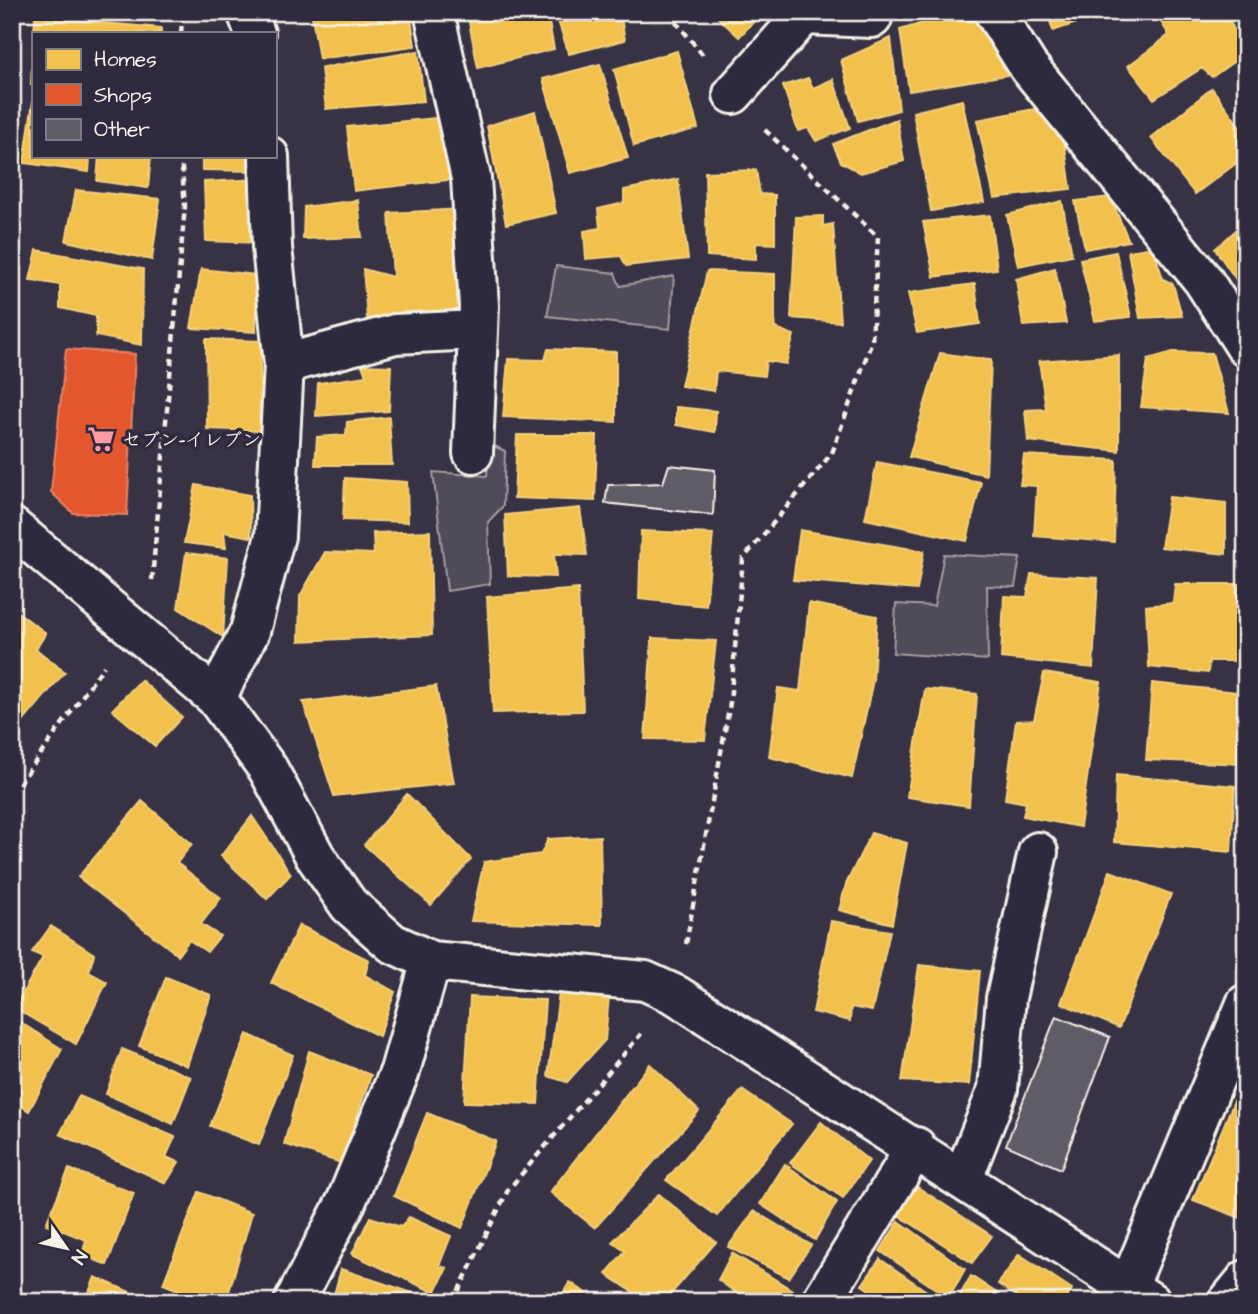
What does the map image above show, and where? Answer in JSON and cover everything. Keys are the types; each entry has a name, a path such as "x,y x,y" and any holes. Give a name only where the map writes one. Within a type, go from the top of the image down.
{"street":[{"path":"247,12 255,32"},
{"path":"434,12 471,178 479,306 473,453"},
{"path":"994,12 1028,65 1203,280 1246,346"},
{"path":"733,94 804,15 872,18"},
{"path":"216,698 250,631 275,536 284,364 272,247 269,158"},
{"path":"284,364 395,334 477,330"},
{"path":"12,527 216,698 268,769 316,856 349,905 392,943 431,961 645,981 676,995 916,1147 1134,1297 1246,1004"},
{"path":"963,1178 998,1089 1006,998 1038,852"},
{"path":"294,1302 346,1202 395,1083 431,961"},
{"path":"821,1302 916,1147"},
{"path":"1227,1302 1246,1280"}],"path":[{"path":"181,32 183,12"},
{"path":"453,1302 508,1190 676,995 730,703 743,559 832,453 872,341 878,237 765,130 668,12"},
{"path":"12,794 133,627 153,579 185,206 181,158"}],"shaded area":[{"path":"556,266 615,273 620,286 674,276 670,329 547,316"},
{"path":"490,444 505,451 503,506 488,522 490,584 447,591 433,472 487,476"},
{"path":"944,554 1020,558 1015,587 987,586 988,660 893,653 896,604 934,606"}],"building: Homes":[{"path":"342,12 410,12 415,46 319,59 312,16"},
{"path":"467,12 547,12 554,49 478,68"},
{"path":"555,12 620,12 625,40 569,54"},
{"path":"712,12 763,12 739,37"},
{"path":"959,12 969,12 1013,74 909,91 900,30"},
{"path":"1047,12 1109,12 1053,31"},
{"path":"1155,12 1225,12 1246,53 1212,77 1202,68 1154,99 1128,66 1169,35"},
{"path":"35,17 161,28 161,32 34,32"},
{"path":"891,38 899,110 858,121 841,60"},
{"path":"418,51 424,101 326,109 321,68"},
{"path":"677,51 698,128 634,146 614,69"},
{"path":"600,64 628,158 570,173 543,79"},
{"path":"808,78 813,88 833,79 850,128 816,141 808,128 798,131 783,86"},
{"path":"1212,88 1246,135 1246,156 1195,194 1151,138"},
{"path":"962,100 984,202 931,211 913,112"},
{"path":"32,108 32,158 90,158 89,172 24,163"},
{"path":"1039,108 1064,140 1071,189 994,198 977,120"},
{"path":"535,111 556,213 506,224 487,126"},
{"path":"445,117 458,179 354,191 347,127"},
{"path":"897,119 904,161 861,173 841,162 833,144"},
{"path":"99,158 151,158 148,188 97,181"},
{"path":"202,158 256,158 257,171 202,170"},
{"path":"756,170 760,194 775,195 775,244 756,243 756,259 707,256 705,172"},
{"path":"259,179 259,243 206,241 204,182"},
{"path":"678,179 688,259 626,266 621,256 586,259 584,231 600,228 598,209 624,203 624,190"},
{"path":"76,190 160,199 152,260 66,241"},
{"path":"1246,192 1246,207 1238,198"},
{"path":"1110,197 1129,241 1085,249 1075,201"},
{"path":"358,200 362,237 303,239 304,207"},
{"path":"1062,201 1072,255 1018,266 1007,215"},
{"path":"463,209 467,309 367,318 363,269 393,277 389,213"},
{"path":"990,215 997,269 934,277 923,222"},
{"path":"823,216 823,226 833,224 840,322 791,318 796,217"},
{"path":"1246,221 1246,294 1215,249"},
{"path":"1153,247 1163,279 1173,284 1182,316 1140,318 1128,251"},
{"path":"37,250 143,269 142,345 96,336 96,316 60,308 60,285 30,280"},
{"path":"1116,252 1131,317 1095,321 1080,259"},
{"path":"1055,268 1066,323 1023,326 1016,279"},
{"path":"201,269 256,275 256,332 191,328"},
{"path":"707,271 775,274 775,328 794,335 786,364 766,361 764,376 716,371 714,391 681,386"},
{"path":"975,284 980,324 917,333 908,293"},
{"path":"206,339 261,341 259,431 207,429"},
{"path":"548,349 616,352 616,422 503,417 508,359 545,360"},
{"path":"1173,352 1212,353 1229,413 1141,407 1148,359"},
{"path":"940,353 991,360 986,475 909,457"},
{"path":"1119,355 1119,451 1028,441 1025,410 1046,409 1039,361"},
{"path":"362,365 391,366 389,411 316,416 318,383 366,376"},
{"path":"676,407 716,411 715,432 676,425"},
{"path":"389,417 392,465 315,465 317,437 346,435 347,422"},
{"path":"517,435 597,435 595,501 514,498"},
{"path":"1024,455 1116,460 1114,542 1034,536 1037,486 1020,485"},
{"path":"877,462 981,482 967,541 865,519"},
{"path":"345,478 407,482 408,522 343,520"},
{"path":"196,485 250,495 251,537 224,532 226,548 184,543"},
{"path":"1169,497 1226,503 1226,554 1161,547"},
{"path":"580,508 587,555 554,554 556,577 508,576 505,515"},
{"path":"800,530 924,551 917,590 793,580"},
{"path":"430,531 432,635 299,641 300,596 325,552 374,554 373,533"},
{"path":"641,531 713,534 706,606 639,599"},
{"path":"186,553 228,558 223,637 178,608"},
{"path":"1031,574 1098,578 1093,668 1001,658 1004,596 1027,597"},
{"path":"1175,584 1242,584 1244,661 1209,661 1208,673 1149,667 1146,606 1173,603"},
{"path":"578,589 583,711 493,713 487,597"},
{"path":"809,603 877,616 873,680 852,778 769,757 778,688 800,691"},
{"path":"12,608 46,633 36,649 65,672 22,723 12,717"},
{"path":"652,638 716,641 705,740 645,739"},
{"path":"1044,673 1101,682 1080,827 1023,816 1026,803 1005,799 1016,721 1034,720"},
{"path":"141,680 182,717 155,746 112,710"},
{"path":"1152,683 1246,693 1245,764 1146,760"},
{"path":"436,686 454,783 334,796 303,702"},
{"path":"925,689 977,694 969,806 907,797"},
{"path":"1116,775 1235,786 1231,852 1114,842"},
{"path":"407,794 471,859 431,905 364,845"},
{"path":"142,801 192,844 177,863 221,898 201,924 220,936 207,952 189,940 178,955 78,877"},
{"path":"252,816 291,874 267,899 221,856"},
{"path":"871,833 907,843 892,924 839,910 846,884"},
{"path":"600,836 602,925 471,921 484,862 541,854 548,839"},
{"path":"1110,871 1171,894 1119,1028 1061,1003"},
{"path":"831,921 890,931 872,1011 851,1007 850,1021 813,1012"},
{"path":"299,925 369,960 365,975 395,992 379,1036 271,983"},
{"path":"51,926 94,954 89,972 107,982 76,1044 14,1008 43,957 32,952"},
{"path":"919,965 980,971 969,1085 902,1081"},
{"path":"166,977 211,995 187,1066 139,1046"},
{"path":"559,993 609,997 605,1040 567,1082 548,1076"},
{"path":"470,997 545,1000 538,1104 464,1102"},
{"path":"12,1017 62,1049 29,1111 12,1100"},
{"path":"247,1034 293,1055 259,1145 210,1126"},
{"path":"122,1049 191,1077 173,1124 106,1094"},
{"path":"309,1051 371,1075 341,1163 284,1144"},
{"path":"650,1064 699,1111 595,1228 550,1192"},
{"path":"1246,1072 1246,1220 1193,1200"},
{"path":"742,1090 792,1124 717,1216 666,1180"},
{"path":"79,1096 175,1137 166,1157 179,1162 166,1183 60,1134"},
{"path":"427,1113 496,1141 462,1228 394,1196"},
{"path":"821,1122 869,1161 843,1198 790,1163"},
{"path":"785,1164 837,1202 815,1240 760,1204"},
{"path":"69,1169 134,1193 107,1265 82,1255 86,1240 46,1224"},
{"path":"916,1186 992,1236 972,1263 898,1215"},
{"path":"199,1192 252,1213 226,1302 209,1302 163,1284"},
{"path":"659,1194 716,1242 664,1302 648,1302 606,1274 625,1251 612,1242"},
{"path":"754,1211 811,1245 789,1278 728,1247"},
{"path":"370,1217 401,1227 409,1217 451,1236 439,1266 447,1268 435,1293 352,1254"},
{"path":"899,1221 965,1269 949,1298 880,1251"},
{"path":"732,1253 794,1291 787,1302 749,1302 718,1280"},
{"path":"1019,1254 1072,1289 1065,1302 1013,1302 1016,1296 998,1284"},
{"path":"880,1259 938,1299 937,1302 887,1302 862,1285"},
{"path":"341,1269 416,1294 413,1302 332,1302"},
{"path":"971,1276 1007,1300 956,1302"},
{"path":"95,1277 130,1292 126,1302 85,1302"},
{"path":"570,1282 599,1302 538,1302 545,1291 558,1301"}],"building: Shops":[{"path":"66,349 135,354 127,515 73,513 51,492"}],"building: Other":[{"path":"669,465 715,470 713,515 605,503 608,485 663,483"},
{"path":"1056,1016 1110,1037 1061,1169 1006,1145"}],"place":[{"name":"セブン-イレブン","path":"101,439"}]}
